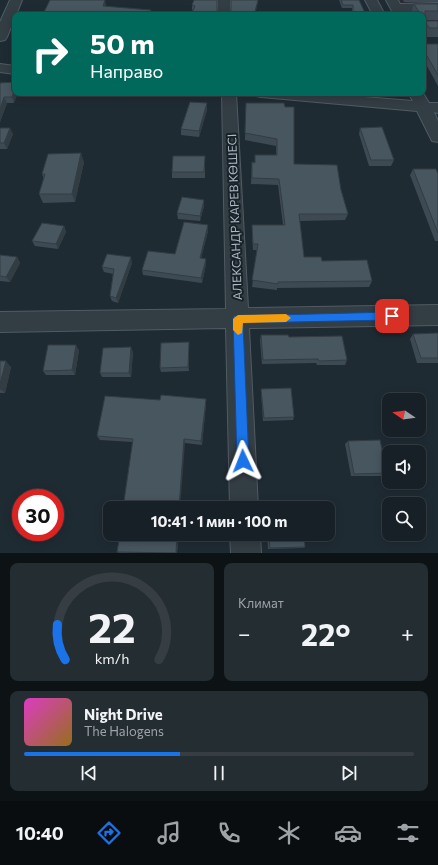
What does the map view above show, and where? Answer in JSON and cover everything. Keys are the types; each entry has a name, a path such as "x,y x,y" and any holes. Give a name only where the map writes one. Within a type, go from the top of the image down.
{"street":[{"path":"0,37 16,0"},
{"path":"224,0 224,12"},
{"path":"371,0 377,12"},
{"path":"392,0 396,8 438,7"},
{"path":"0,68 12,70"},
{"name":"АЛЕКСАНДР КАРЕВ КӨШЕСІ","path":"229,96 244,501"},
{"path":"295,96 431,108"},
{"path":"420,96 431,108 438,137"},
{"path":"0,322 438,315"},
{"path":"245,541 246,553"}],"shaded area":[{"path":"385,0 438,0 438,21 426,22 426,12 391,12"}],"building":[{"path":"50,0 105,0 103,6 151,10 150,12 44,12"},
{"path":"194,0 217,0 217,11 231,11 231,0 258,0 255,12 192,12 195,6 192,5"},
{"path":"341,0 359,0 365,12 353,12 353,5 343,5"},
{"path":"414,4 438,4 438,11 419,12"},
{"path":"426,21 438,21 438,28 429,28"},
{"path":"426,44 438,44 438,75 426,54"},
{"path":"12,82 12,96 4,97 0,109 0,83"},
{"path":"190,102 207,103 199,131 181,129"},
{"path":"246,103 284,103 285,107 294,107 294,164 337,165 341,190 348,214 299,214 304,257 321,257 322,261 367,260 372,281 278,282 278,284 252,280 258,244 253,244 252,225 285,225 279,179 252,178 252,162 255,163 255,155 277,155 277,139 245,133"},
{"path":"382,127 394,160 371,160 360,128"},
{"path":"0,128 10,128 4,143 0,143"},
{"path":"81,153 72,194 39,194 45,174 42,174 48,154"},
{"path":"173,156 205,156 204,172 172,172"},
{"path":"413,169 436,169 438,174 438,233"},
{"path":"182,197 204,200 200,216 177,213"},
{"path":"184,222 208,225 200,258 206,259 201,278 142,270 148,251 175,254"},
{"path":"42,223 64,226 56,244 32,241"},
{"path":"107,254 131,257 116,298 110,296 114,269 102,267"},
{"path":"0,255 17,257 6,277 0,276"},
{"path":"438,333 438,358 421,358 413,334"},
{"path":"261,335 288,335 289,337 342,336 347,360 263,360"},
{"path":"189,342 188,367 160,368 161,343"},
{"path":"48,345 76,345 72,370 43,371"},
{"path":"131,347 129,373 100,373 103,348"},
{"path":"0,361 6,361 0,384"},
{"path":"291,388 294,417 264,418 261,389"},
{"path":"161,395 206,399 201,441 184,439 180,501 124,501 133,439 97,436 105,396 160,400"},
{"path":"380,440 382,449 382,473 354,474 348,441"},
{"path":"119,541 177,541 176,553 117,552"},
{"path":"270,541 305,541 305,547 270,548"}],"slow traffic":[{"path":"238,330 238,319 286,318"}],"route":[{"path":"243,461 238,319 392,316"}]}
